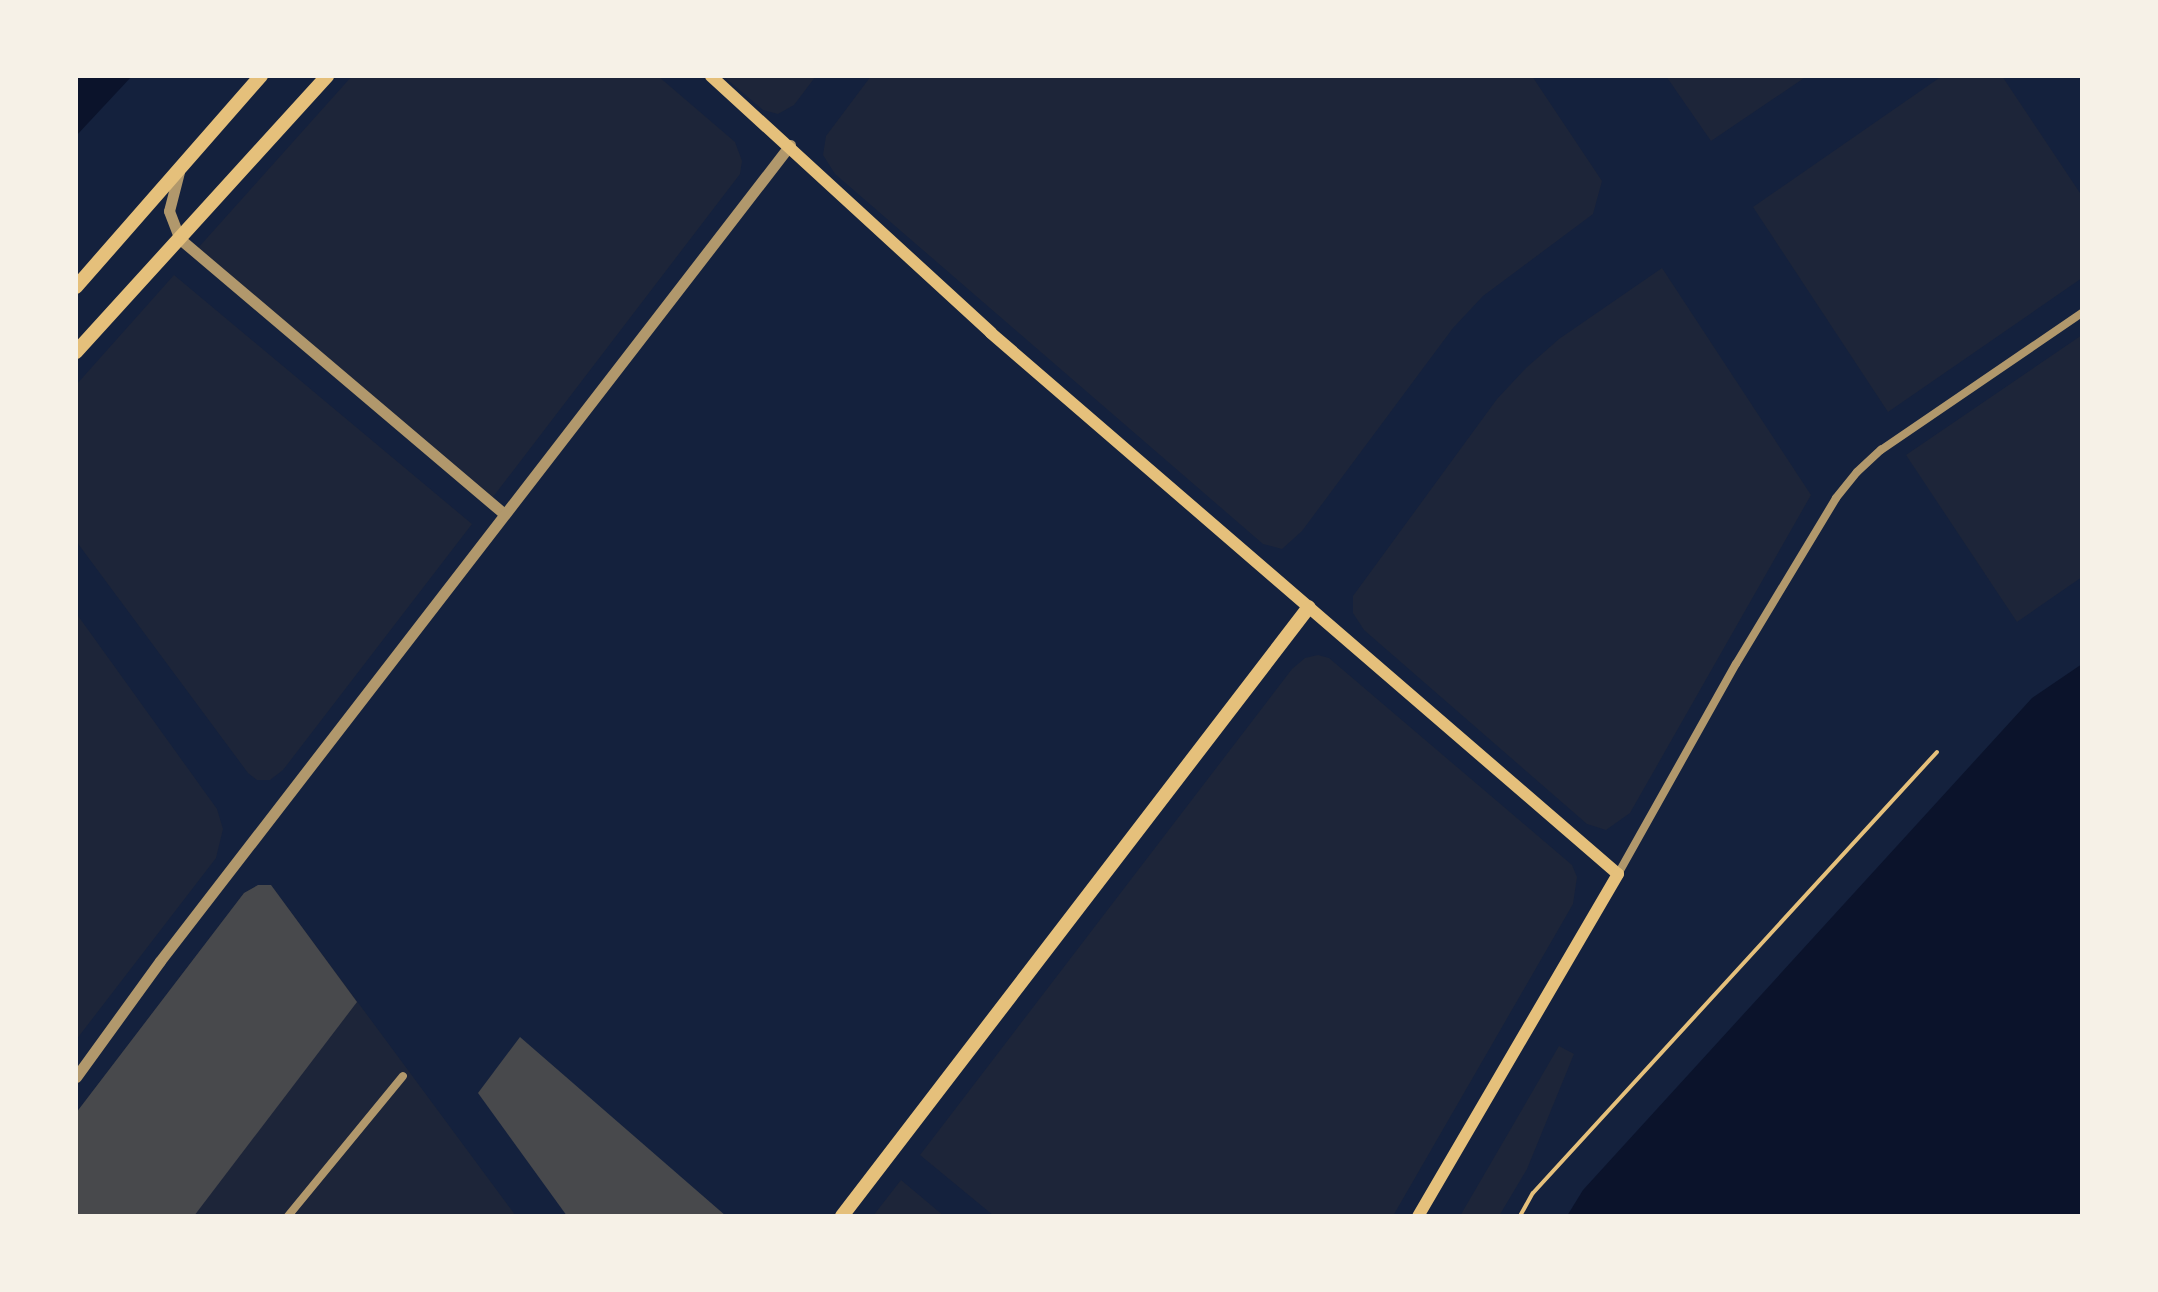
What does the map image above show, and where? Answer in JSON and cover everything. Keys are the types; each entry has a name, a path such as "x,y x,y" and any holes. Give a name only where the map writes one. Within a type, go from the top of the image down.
{"main road":[{"path":"76,287 261,76"},
{"path":"76,352 327,76"},
{"path":"711,76 790,145 991,333 1618,874 1418,1216"},
{"path":"842,1216 1309,607"}],"street":[{"path":"76,1077 160,961 790,145"},
{"path":"182,164 169,211 180,239 504,514"},
{"path":"1618,874 1736,664 1836,498 1857,472 1881,450 2082,313"},
{"path":"288,1216 403,1076"}],"path":[{"path":"1520,1216 1533,1193 1937,752"}],"shaded area":[{"path":"76,76 132,76 76,136"},
{"path":"352,76 658,76 735,142 742,161 740,174 493,497 198,248"},
{"path":"723,76 816,76 794,105 778,114 763,110"},
{"path":"871,76 1532,76 1602,181 1593,214 1483,296 1453,328 1302,531 1282,549 1263,544 835,174 823,155 826,136"},
{"path":"1666,76 1807,76 1711,141"},
{"path":"1942,76 2002,76 2082,196 2082,278 1888,412 1753,207"},
{"path":"1662,268 1811,495 1630,813 1606,830 1587,824 1364,630 1353,613 1353,596 1497,399 1526,368 1559,339"},
{"path":"174,275 472,524 283,770 270,780 257,780 248,773 76,541 76,385"},
{"path":"2082,335 2082,577 2017,622 1906,455"},
{"path":"76,613 217,809 223,829 216,858 76,1040"},
{"path":"1318,655 1329,658 1572,865 1577,877 1573,904 1393,1216 994,1216 920,1155 1292,669 1305,658"},
{"path":"2082,664 2082,1216 1567,1216 1583,1190 2032,698"},
{"path":"258,885 271,885 516,1216 76,1216 76,1113 244,893"},
{"path":"1559,1046 1574,1054 1527,1169 1499,1216 1460,1216"},
{"path":"901,1180 944,1216 873,1216"}],"building":[{"path":"258,885 271,885 357,1002 194,1216 76,1216 76,1113 244,893"},
{"path":"520,1037 726,1216 567,1216 478,1093"}]}
